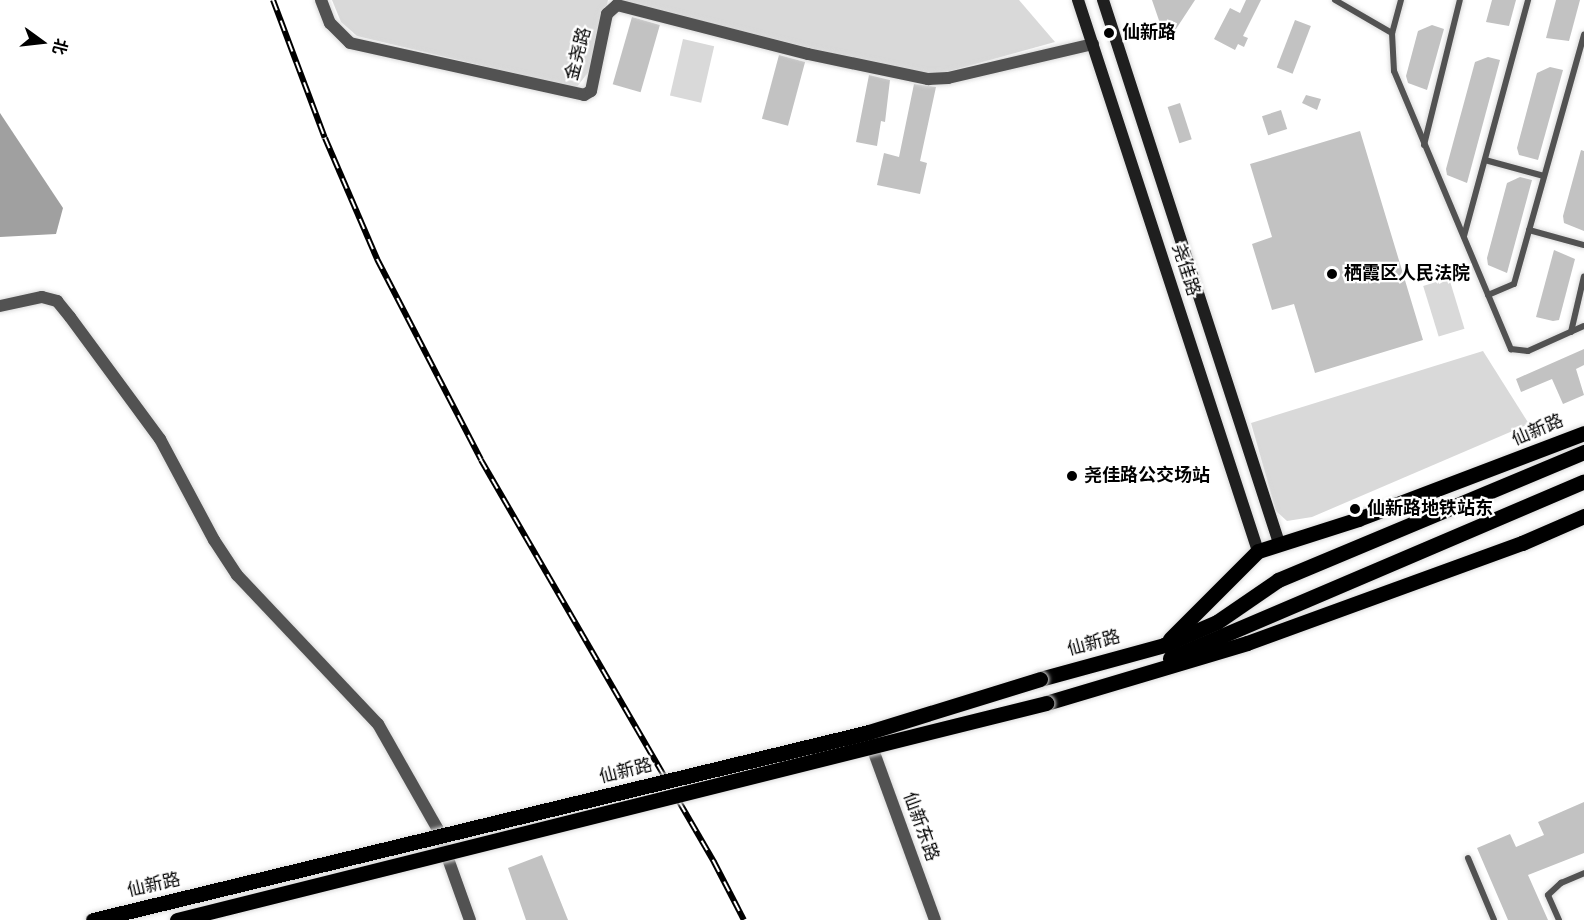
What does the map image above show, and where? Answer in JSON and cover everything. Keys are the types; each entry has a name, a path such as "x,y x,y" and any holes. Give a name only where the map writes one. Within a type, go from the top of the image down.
{"main road":[{"name":"尧佳路","path":"1078,0 1258,551"},
{"name":"尧佳路","path":"1103,0 1279,543"},
{"name":"仙新路","path":"1164,645 1258,551 1369,515 1584,433"},
{"name":"仙新路","path":"93,920 869,732 1164,645 1217,622 1278,580 1584,452"},
{"name":"仙新路","path":"1101,688 1584,481"},
{"name":"仙新路","path":"177,920 1101,688 1247,643 1522,543 1584,516"}],"street":[{"name":"金尧路","path":"321,0 330,23 350,43 585,95 591,91 608,14 617,5 808,54 928,79 948,78 1093,44"},
{"path":"0,306 42,297 57,301 70,317 160,440 214,540 237,575 378,724 436,828 470,920"},
{"name":"仙新东路","path":"872,747 935,920"}],"lane":[{"path":"1335,0 1392,33"},
{"path":"1401,0 1392,33 1394,71 1424,147 1511,349 1528,351 1584,326"},
{"path":"1424,147 1460,0"},
{"path":"1464,236 1528,0"},
{"path":"1488,295 1514,284 1584,35"},
{"path":"1485,160 1545,176"},
{"path":"1529,230 1584,245"},
{"path":"1570,332 1584,276"},
{"path":"1468,858 1494,920"},
{"path":"1559,920 1548,895 1562,883 1584,873"}],"shaded area":[{"path":"332,0 608,0 593,66 576,88 357,36 341,22"},
{"path":"617,0 1019,0 1055,42 939,74 890,68"},
{"path":"683,39 714,46 701,103 670,96"},
{"path":"0,113 63,208 56,234 0,237"},
{"path":"1449,278 1464,329 1439,337 1423,286"},
{"path":"1483,351 1529,424 1312,517 1287,521 1276,511 1251,423"}],"building":[{"path":"1152,0 1195,0 1174,32 1164,35"},
{"path":"1246,0 1261,0 1243,36 1248,38 1244,47 1238,44 1235,50 1214,39 1230,8 1240,13"},
{"path":"1492,0 1516,0 1509,26 1486,22"},
{"path":"1556,0 1580,0 1569,41 1546,38"},
{"path":"632,17 660,25 641,92 613,84"},
{"path":"1295,20 1311,26 1293,74 1277,68"},
{"path":"1432,25 1444,29 1427,90 1408,83 1406,76 1418,31"},
{"path":"779,55 805,62 788,126 762,119"},
{"path":"1488,57 1500,60 1467,183 1447,175 1446,169 1475,62"},
{"path":"1550,67 1563,70 1538,160 1519,155 1517,148 1537,73"},
{"path":"869,75 890,80 885,122 881,121 877,146 856,142"},
{"path":"914,84 936,87 920,161 927,163 920,194 877,185 884,153 899,157"},
{"path":"1306,95 1321,99 1317,110 1302,103"},
{"path":"1180,103 1192,139 1179,143 1168,107"},
{"path":"1281,110 1287,129 1268,135 1262,116"},
{"name":"栖霞区人民法院","path":"1360,131 1423,340 1315,373 1294,304 1272,310 1252,244 1272,237 1250,164"},
{"path":"1581,150 1584,151 1584,231 1564,223 1563,216"},
{"path":"1520,177 1532,180 1507,273 1488,265 1487,258 1507,183"},
{"path":"1554,250 1575,259 1559,320 1553,321 1536,317"},
{"path":"1584,349 1584,365 1576,369 1584,395 1563,404 1552,379 1521,392 1516,379"},
{"path":"1584,802 1584,853 1528,875 1548,920 1508,920 1477,848 1510,834 1516,847 1544,835 1538,822"},
{"path":"542,855 568,920 526,920 508,868"}],"railway":[{"path":"273,0 325,138 377,259 481,460 714,862 744,920"}],"place":[{"name":"仙新路","path":"1109,33"},
{"name":"栖霞区人民法院","path":"1332,274"},
{"name":"尧佳路公交场站","path":"1072,476"},
{"name":"仙新路地铁站东","path":"1355,509"}]}
